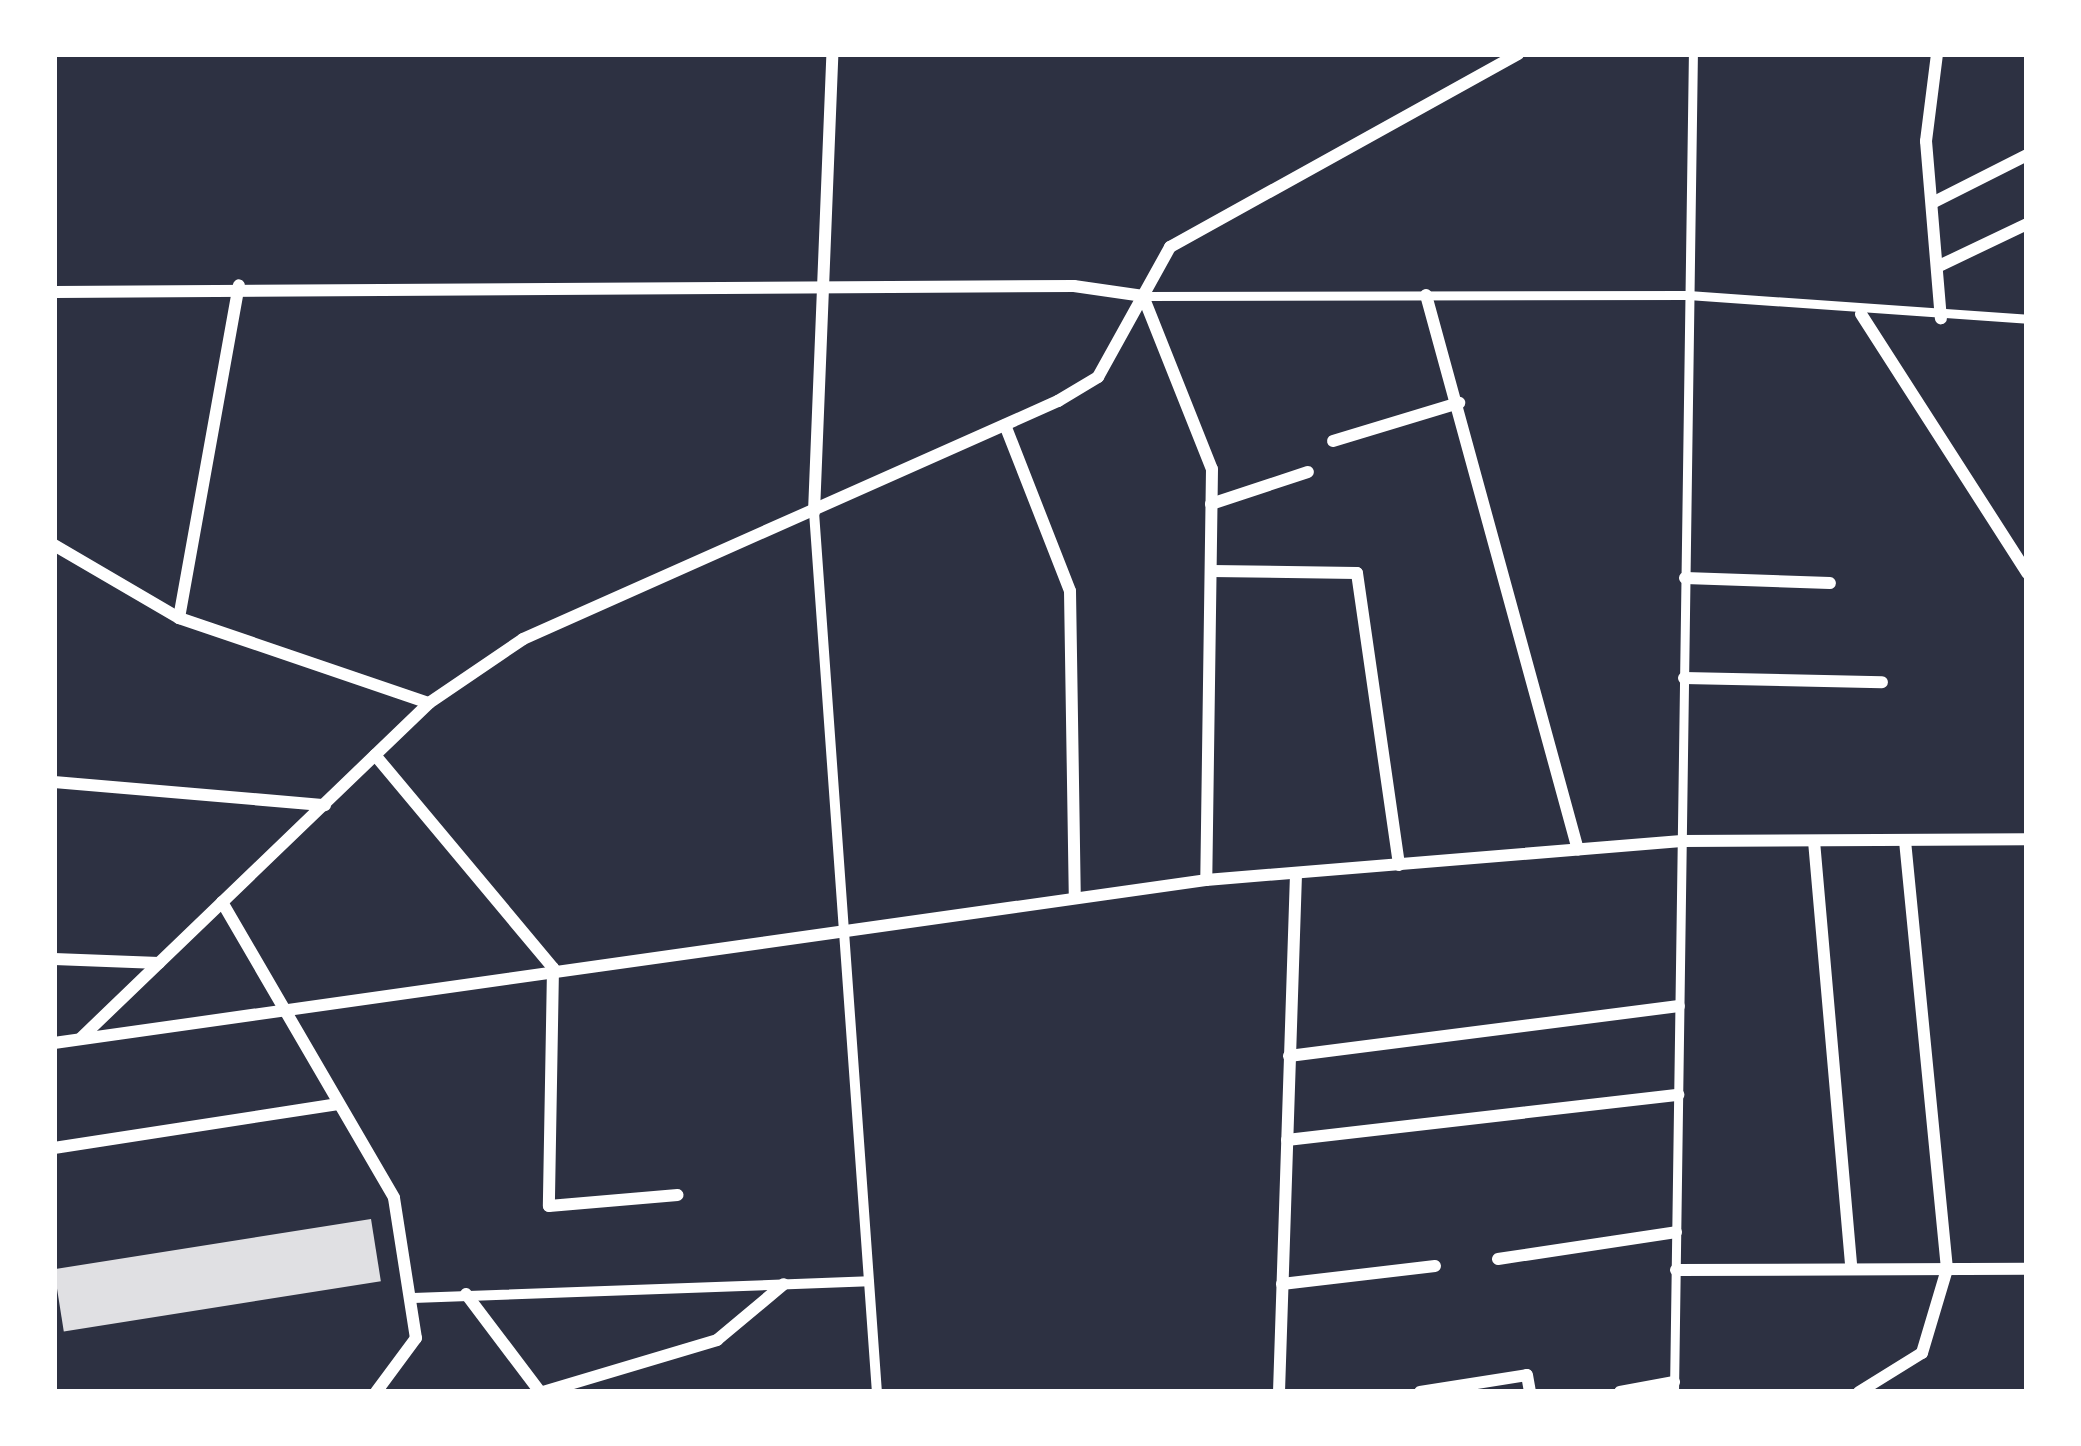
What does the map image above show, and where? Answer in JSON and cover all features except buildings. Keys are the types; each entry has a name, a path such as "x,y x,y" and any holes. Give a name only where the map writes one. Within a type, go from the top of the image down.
{"street":[{"path":"832,54 814,512 877,1392"},
{"path":"80,1039 429,703 524,638 1005,425 1098,376 1170,247 1517,54"},
{"path":"1937,54 1934,202 1941,318"},
{"path":"1934,202 2027,155"},
{"path":"1941,265 2027,224"},
{"path":"179,618 238,285"},
{"path":"54,292 238,285 1143,296"},
{"path":"1143,296 1212,469 1206,880"},
{"path":"1426,296 1578,850"},
{"path":"1862,314 2027,573"},
{"path":"1333,441 1459,403"},
{"path":"1005,425 1070,591 1075,896"},
{"path":"1211,504 1308,472"},
{"path":"54,545 179,618 429,703"},
{"path":"1211,571 1357,573 1399,865"},
{"path":"1684,578 1830,583"},
{"path":"1684,678 1882,682"},
{"path":"375,755 553,968 549,1206 678,1195"},
{"path":"54,782 325,805"},
{"path":"54,1043 844,925 1206,880 1681,841 2027,839"},
{"path":"1859,1392 1922,1353 1947,1269 1905,840"},
{"path":"1814,841 1851,1266"},
{"path":"1280,1392 1296,873"},
{"path":"222,902 394,1198 416,1339 376,1392"},
{"path":"54,959 159,963"},
{"path":"1289,1056 1679,1006"},
{"path":"1287,1140 1678,1095"},
{"path":"54,1148 337,1103"},
{"path":"1498,1259 1676,1232"},
{"path":"1282,1284 1435,1266"},
{"path":"1676,1270 2027,1269"},
{"path":"413,1298 869,1281"},
{"path":"466,1294 541,1392 717,1340 784,1284"},
{"path":"1420,1392 1526,1375 1531,1392"},
{"path":"1620,1392 1674,1387"}],"lane":[{"path":"1674,1387 1693,54"},
{"path":"1143,296 1688,295 1862,314 2027,319"}]}
